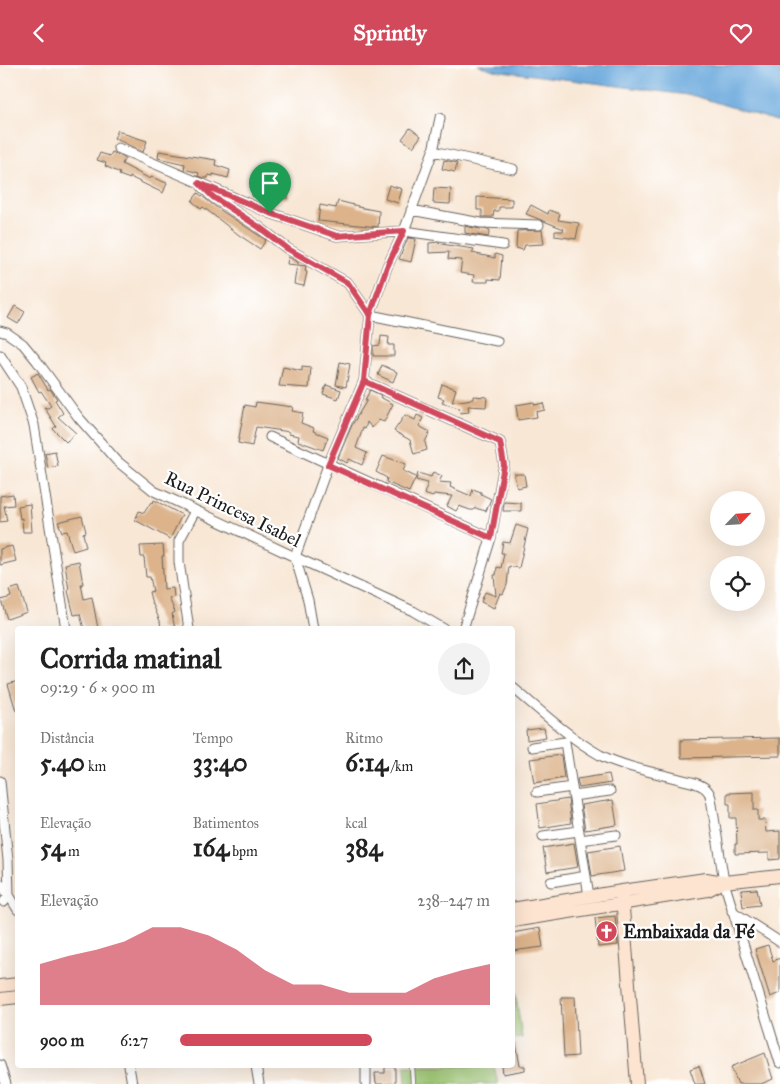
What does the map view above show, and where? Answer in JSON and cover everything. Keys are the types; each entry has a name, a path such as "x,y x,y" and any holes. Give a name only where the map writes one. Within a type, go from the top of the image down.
{"street":[{"path":"312,626 308,600 294,557 328,465 364,381 370,315 387,267 404,231 432,151 440,118"},
{"path":"118,148 270,213 337,236 404,231 503,245"},
{"path":"432,151 514,169"},
{"path":"199,183 213,197 259,227 288,249 348,283 370,315 497,341"},
{"path":"411,210 481,223 538,225"},
{"name":"Rua Princesa Isabel","path":"0,331 7,333 23,344 79,418 117,461 154,491 413,611 439,626"},
{"path":"0,355 21,387 34,425 66,626"},
{"path":"364,381 500,442 504,465 491,538 464,626"},
{"path":"270,437 491,538"},
{"path":"189,626 179,562 180,541 195,511"},
{"path":"515,689 569,733 600,755 620,763 695,783 705,788 711,798 724,882 780,1063"},
{"path":"532,747 565,742 589,896"},
{"path":"0,781 4,899"},
{"path":"537,792 610,791"},
{"path":"543,836 616,835"},
{"path":"551,882 586,876"},
{"path":"515,909 550,909 622,897 706,879 724,882 780,876"},
{"path":"0,884 4,899 15,908"},
{"path":"515,920 589,896 622,897"},
{"path":"622,897 637,1084"},
{"path":"732,911 780,942"},
{"path":"0,986 15,984"},
{"path":"0,999 15,997"},
{"path":"0,1065 6,1084"},
{"path":"129,1068 132,1084"},
{"path":"256,1068 258,1084"},
{"path":"366,1068 366,1084"}],"lane":[{"path":"412,1068 413,1084"}],"green space":[{"path":"515,990 522,1038 515,1039"},
{"path":"405,1068 494,1068 498,1084 406,1084"}],"water":[{"path":"478,65 780,65 780,122 695,96 494,70"}],"building":[{"path":"410,128 421,136 413,147 402,139"},
{"path":"118,130 147,141 143,152 114,138"},
{"path":"159,151 216,160 215,165 230,170 228,178 213,174 213,176 208,175 208,178 203,178 198,176 199,173 184,169 185,164 158,158"},
{"path":"112,152 125,158 122,164 150,179 151,177 167,183 163,193 130,177 130,179 119,175 120,173 105,166 106,163 97,160 100,153 110,156"},
{"path":"444,160 457,163 455,172 442,169"},
{"path":"256,178 275,183 274,186 288,187 288,198 271,198 271,201 252,196"},
{"path":"389,185 402,189 398,203 385,199"},
{"path":"434,188 451,189 450,204 433,203"},
{"path":"198,193 266,240 260,249 192,201"},
{"path":"477,197 512,199 512,207 499,207 499,211 494,211 493,217 482,217 482,210 477,210"},
{"path":"338,201 379,211 378,227 318,221 320,205 336,208"},
{"path":"531,205 548,214 549,210 560,214 558,220 579,223 576,239 555,236 555,231 563,231 564,229 526,214"},
{"path":"465,226 490,230 488,237 465,233"},
{"path":"542,230 544,244 525,245 523,250 516,248 517,231"},
{"path":"408,238 416,239 411,262 399,259"},
{"path":"439,242 441,244 474,249 472,253 495,258 495,254 502,256 500,280 488,279 488,282 473,282 474,275 460,273 462,260 448,259 449,252 429,253 429,243"},
{"path":"288,257 298,262 298,265 306,266 305,271 307,272 304,286 294,284 297,265 287,264"},
{"path":"15,306 25,312 18,324 8,318"},
{"path":"381,336 389,337 388,345 394,345 394,356 373,356 373,346 380,345"},
{"path":"340,362 350,364 346,387 336,385"},
{"path":"382,365 397,372 393,382 378,375"},
{"path":"283,367 302,371 302,367 311,368 309,388 279,386"},
{"path":"38,373 48,390 50,389 57,399 55,400 63,413 58,417 76,433 66,442 53,429 56,426 44,407 48,408 51,406 41,391 39,392 31,377"},
{"path":"442,384 456,389 452,402 473,399 473,396 487,397 486,407 468,406 469,412 460,413 459,408 442,403 444,399 438,397"},
{"path":"326,385 341,390 338,399 323,394"},
{"path":"370,390 393,404 384,422 379,420 372,428 367,422 365,429 363,428 356,448 367,453 362,465 349,459 347,463 338,458 352,425 367,400 365,400"},
{"path":"256,402 293,407 292,411 303,413 301,423 314,428 313,431 328,437 323,450 298,441 299,436 289,434 290,432 256,427 252,446 238,443 245,405 255,407"},
{"path":"534,402 535,405 543,403 545,410 536,412 537,417 518,420 516,405"},
{"path":"405,415 415,420 417,415 423,418 419,426 430,432 425,442 427,450 414,454 410,440 394,431"},
{"path":"55,451 58,466 48,468 45,453"},
{"path":"383,456 406,464 403,471 416,477 409,492 386,482 387,478 376,472"},
{"path":"433,472 442,476 439,482 451,483 450,487 471,496 473,489 491,499 486,511 475,508 470,510 459,506 456,511 447,506 452,496 434,494 433,497 424,494 428,483 416,480 418,473 431,477"},
{"path":"514,474 524,474 526,486 517,488"},
{"path":"13,494 14,505 4,506 7,521 0,522 0,496"},
{"path":"154,500 182,515 170,539 135,520 139,511 144,513"},
{"path":"504,502 521,503 521,511 503,511"},
{"path":"30,504 32,532 23,532 22,518 20,519 18,506"},
{"path":"82,516 86,532 83,533 86,547 73,551 67,531 62,532 58,522"},
{"path":"516,525 528,529 519,568 509,566 507,585 503,594 500,593 494,608 481,602 485,592 496,596 494,575 496,575 497,567 501,568 504,553 501,553 503,542 510,543"},
{"path":"163,545 164,589 173,588 174,597 169,598 175,612 172,614 174,626 161,626 151,600 149,592 153,591 150,577 146,577 144,557 141,557 140,546"},
{"path":"12,546 16,561 0,565 0,549"},
{"path":"79,561 84,599 92,597 97,626 83,626 80,614 74,615 68,591 65,564"},
{"path":"19,587 27,612 7,619 1,600 11,597 9,590"},
{"path":"15,682 15,708 8,684"},
{"path":"544,728 546,737 527,740 526,730"},
{"path":"780,738 780,756 681,758 681,740"},
{"path":"561,755 564,778 534,783 530,759"},
{"path":"609,774 611,783 579,788 577,779"},
{"path":"754,792 754,810 758,810 758,820 765,820 766,832 780,831 780,859 769,860 769,853 735,854 735,844 737,844 736,818 730,818 730,804 727,804 727,793"},
{"path":"568,799 571,823 540,828 537,804"},
{"path":"613,800 617,825 585,830 581,805"},
{"path":"574,843 578,867 547,872 543,848"},
{"path":"620,846 624,871 592,876 588,851"},
{"path":"757,889 760,905 743,907 741,890"},
{"name":"Embaixada da Fé","path":"615,916 618,945 598,947 595,918"},
{"path":"540,928 543,947 515,951 515,932"},
{"path":"768,945 773,961 780,958 780,993 770,997 755,949"},
{"path":"561,997 575,997 578,1056 564,1057"},
{"path":"516,1043 520,1066 525,1066 525,1070 503,1074 502,1068 515,1068"},
{"path":"765,1053 773,1079 761,1084 738,1084 731,1067"},
{"path":"699,1066 705,1084 695,1084 690,1069"},
{"path":"385,1068 395,1068 395,1084 376,1084 375,1073 385,1073"}],"place":[{"name":"Embaixada da Fé","path":"607,931"}],"route":[{"path":"270,213 199,183 213,197 259,227 288,249 348,283 370,315 364,381 500,442 504,465 491,538 328,465 364,381 370,315 387,267 404,231 337,236 270,213"}]}
